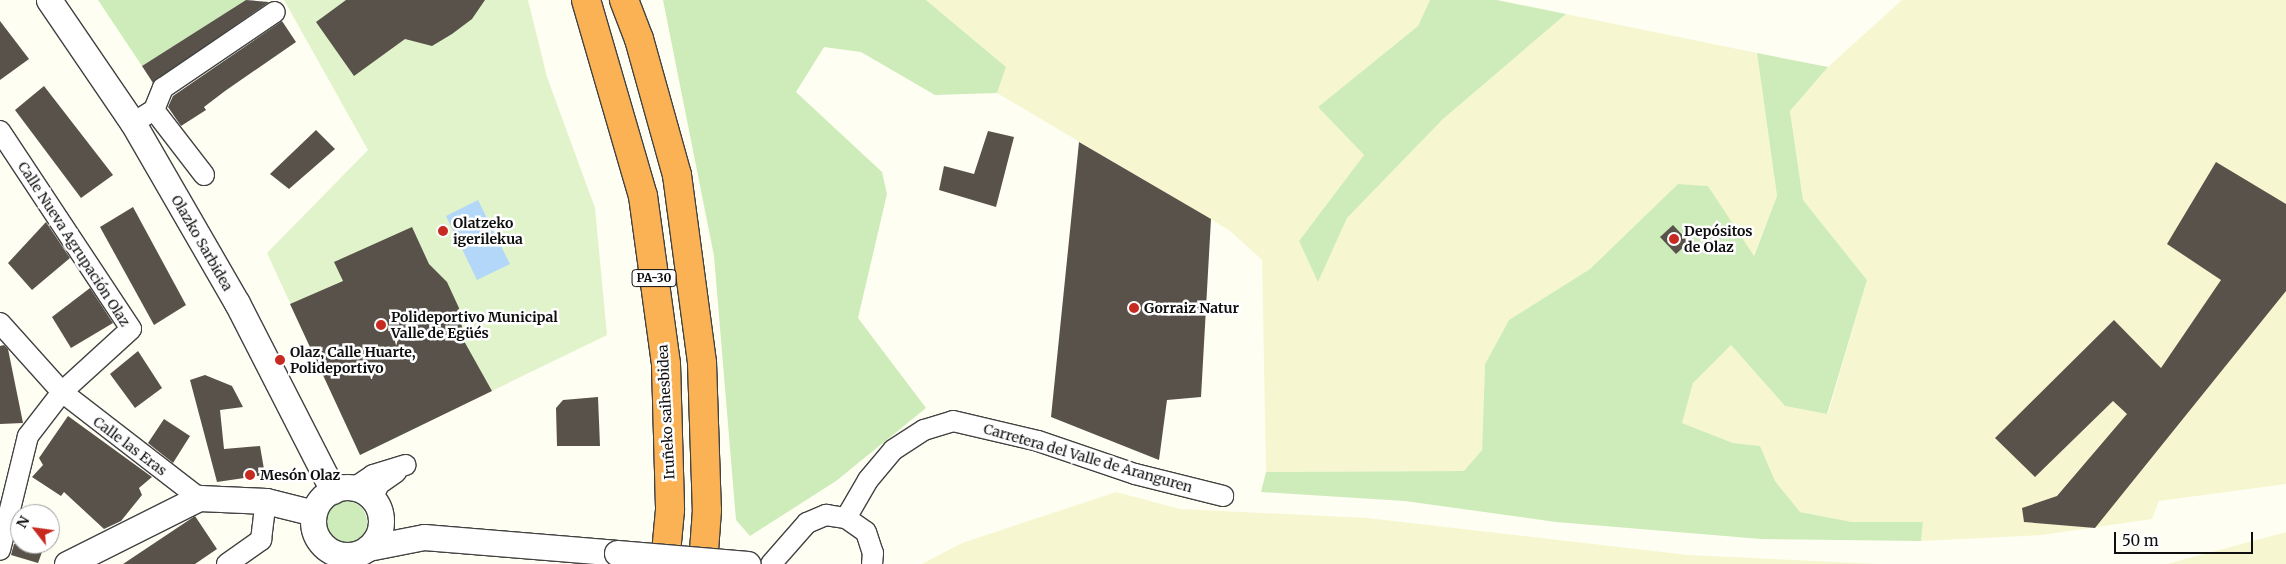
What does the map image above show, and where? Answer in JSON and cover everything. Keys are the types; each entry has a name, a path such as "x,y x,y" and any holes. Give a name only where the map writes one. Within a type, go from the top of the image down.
{"highway":[{"name":"Iruñeko saihesbidea","path":"586,0 643,196 666,364 670,510 665,564"},
{"name":"PA-30","path":"624,0 639,39 676,175 703,374 707,510 703,564"},
{"path":"628,0 639,39"},
{"path":"703,374 714,467 712,564"}],"street":[{"name":"Olazko Sarbidea","path":"51,2 133,123 237,303 359,497 394,523 424,537 618,553"},
{"path":"133,123 154,110 163,88 275,12"},
{"path":"154,110 204,175"},
{"name":"Calle Nueva Agrupación Olaz","path":"0,132 131,330 62,392"},
{"name":"Calle las Eras","path":"0,323 62,392 199,498"},
{"path":"0,550 4,507 28,436 62,392"},
{"name":"Carretera del Valle de Aranguren","path":"846,518 868,480 893,450 924,430 953,421 1038,440 1135,474 1223,496"},
{"path":"324,496 359,497 379,530 367,556 359,553 342,559 320,543 313,523 314,513 324,496"},
{"path":"67,564 199,498 266,500 314,513"},
{"path":"227,564 261,540 266,500"},
{"path":"771,564 808,523 826,516 846,518 866,532 873,554 872,564"},
{"name":"Olazko Sarbidea","path":"367,556 424,537"},
{"name":"Olazko Sarbidea","path":"493,542 528,564"},
{"path":"576,564 592,556 618,553 748,564"}],"green space":[{"path":"98,0 246,0 142,66"},
{"name":"Olatzeko igerilekua","path":"284,0 528,0 547,77 595,208 607,335 360,455 267,253 368,150"},
{"path":"663,0 926,0 1006,67 997,93 935,95 861,52 824,47 796,92 882,172 887,194 858,318 926,408 836,481 750,536 736,520 714,256"},
{"path":"926,0 1430,0 1418,26 1318,107 1364,155 1299,241 1318,281 1347,218 1443,119 1566,14 1757,53 1777,196 1753,257 1708,186 1678,184 1590,269 1509,320 1485,364 1482,450 1464,471 1266,472 1262,260 1229,230 997,93 1006,67"},
{"path":"1430,0 1497,0 1566,14 1443,119 1347,218 1318,282 1299,241 1364,155 1318,107 1418,26"},
{"path":"1902,0 2286,0 2286,484 2159,501 2152,519 2042,535 1921,541 1923,522 1852,522 1800,512 1775,481 1760,446 1733,443 1682,423 1693,383 1731,345 1785,406 1828,414 1867,280 1803,200 1790,111 1828,67"},
{"path":"1757,53 1828,67 1790,111 1803,200 1867,280 1827,414 1785,406 1731,345 1693,383 1682,423 1733,443 1760,446 1775,481 1800,512 1852,522 1923,522 1921,541 1761,539 1556,522 1405,501 1261,492 1266,472 1464,471 1482,450 1485,364 1509,320 1590,269 1678,184 1708,186 1754,256 1777,196"},
{"path":"1116,492 1180,509 1367,518 1688,555 1879,564 922,564 962,543"},
{"path":"342,501 350,501 361,507 367,522 361,537 350,543 342,543 331,537 325,526 325,518 331,507"},
{"path":"2286,532 2286,564 2167,564"}],"water":[{"path":"478,200 510,264 477,280 446,216"}],"building":[{"path":"246,0 269,2 153,83 142,66"},
{"path":"346,0 485,0 472,19 432,46 405,39 354,76 316,22"},
{"path":"0,21 29,59 0,80"},
{"path":"282,21 296,42 225,91 204,107 206,110 181,126 168,107 173,96"},
{"path":"44,86 113,175 81,198 15,110"},
{"path":"316,130 335,149 289,189 270,174"},
{"path":"988,131 1014,137 996,207 939,190 944,166 974,174"},
{"name":"Gorraiz Natur","path":"1079,142 1211,219 1201,397 1167,400 1159,460 1051,417"},
{"path":"2216,162 2286,204 2286,291 2095,528 2024,522 2022,508 2057,496 2127,414 2113,401 2035,477 1995,438 2114,320 2161,368 2221,280 2167,244"},
{"path":"133,207 186,305 154,325 100,227"},
{"path":"46,222 70,258 32,290 8,263"},
{"name":"Depósitos de Olaz","path":"1673,225 1689,242 1676,254 1660,237"},
{"name":"Polideportivo Municipal Valle de Egüés","path":"412,227 429,264 447,282 459,308 464,341 492,391 360,455 290,304 343,281 334,262"},
{"path":"90,288 113,323 71,348 52,317"},
{"path":"4,345 8,349 23,423 0,424 0,346"},
{"path":"138,351 162,388 135,408 110,374"},
{"path":"205,375 232,386 243,407 220,410 224,449 260,446 265,475 217,482 190,380"},
{"path":"598,397 600,446 557,446 556,408 563,400"},
{"path":"68,416 152,477 139,488 142,495 121,521 104,529 64,492 61,496 32,477 43,465 39,458"},
{"path":"164,419 190,436 173,463 148,443"},
{"path":"195,516 217,549 195,564 123,564"},
{"path":"11,554 41,554 38,563"}],"place":[{"name":"Olatzeko igerilekua","path":"443,231"},
{"name":"Depósitos de Olaz","path":"1674,239"},
{"name":"Gorraiz Natur","path":"1134,308"},
{"name":"Polideportivo Municipal Valle de Egüés","path":"381,325"},
{"name":"Olaz, Calle Huarte, Polideportivo","path":"280,360"},
{"name":"Mesón Olaz","path":"250,475"}]}
